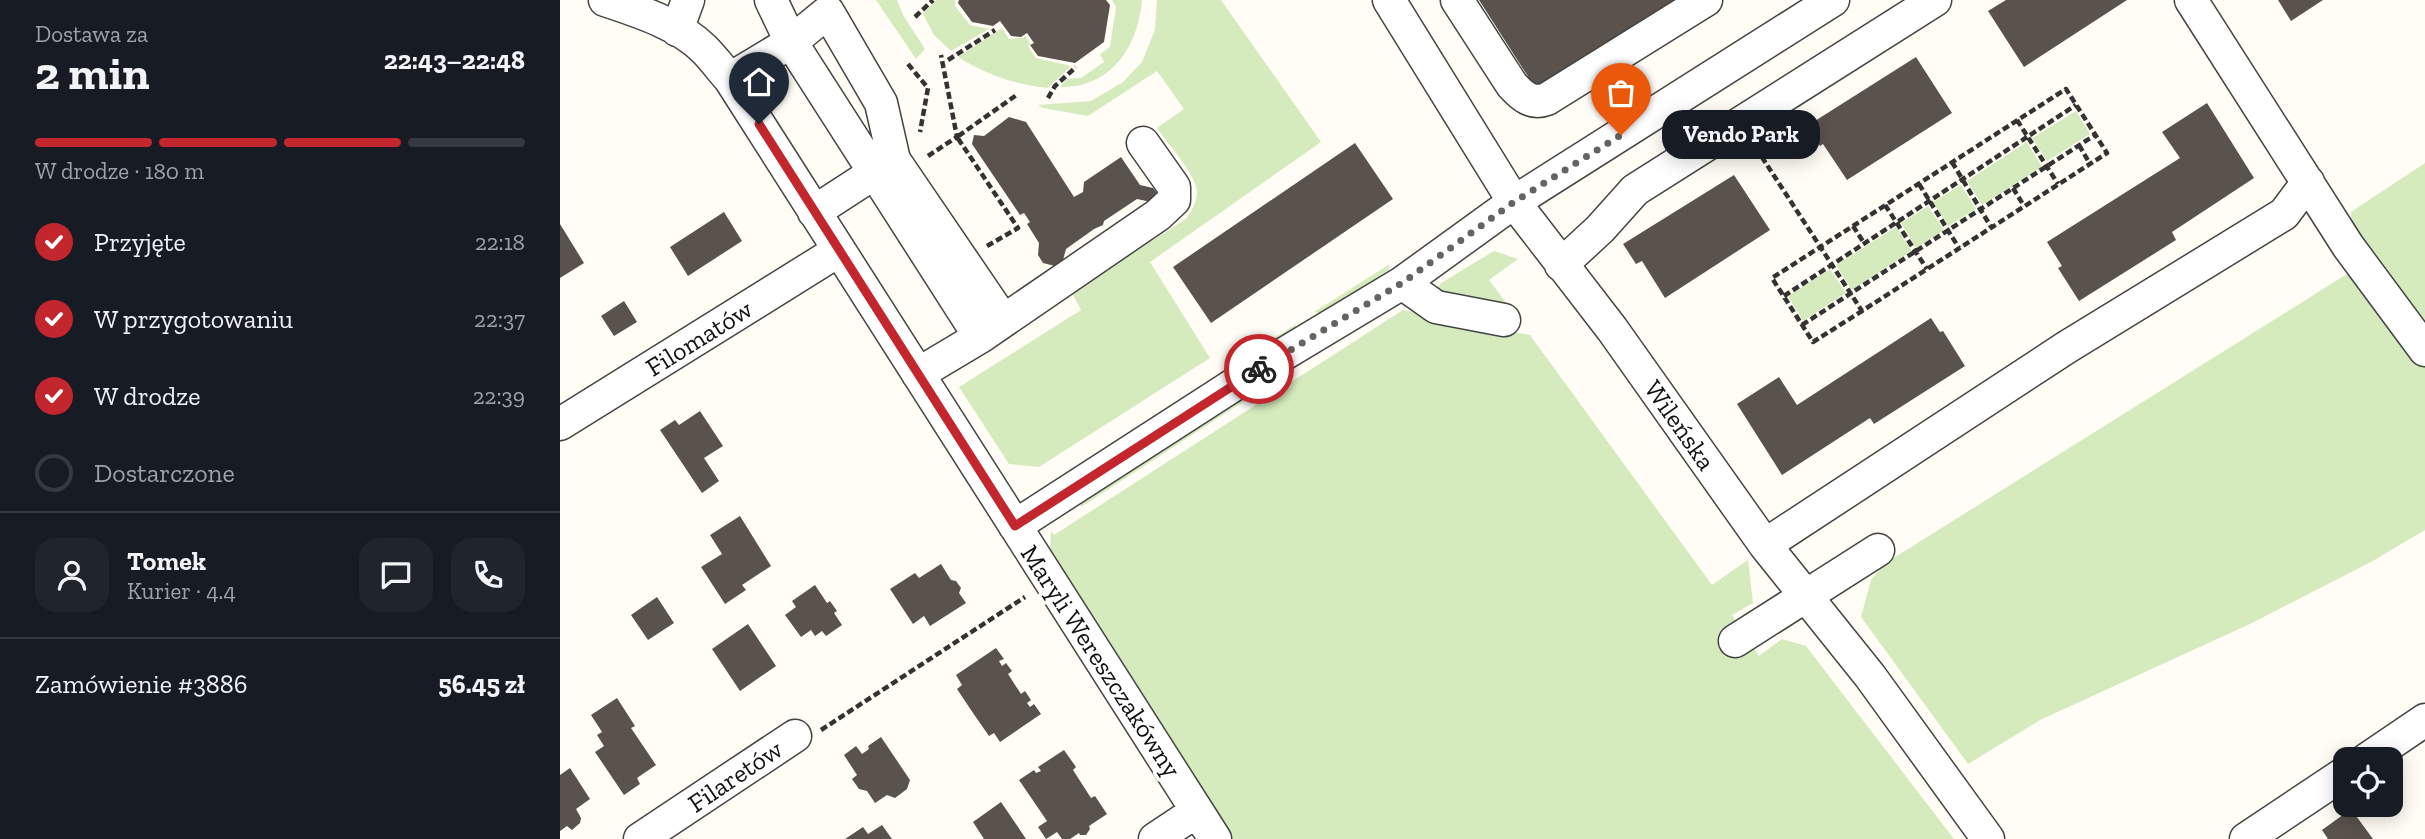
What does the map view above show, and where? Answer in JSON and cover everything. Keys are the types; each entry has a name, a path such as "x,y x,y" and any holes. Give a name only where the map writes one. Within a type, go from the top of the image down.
{"street":[{"name":"Maryli Wereszczakówny","path":"605,0 677,30 703,48 730,79 1215,839"},
{"path":"677,30 688,0"},
{"path":"771,0 791,42 903,156"},
{"name":"Wileńska","path":"1389,0 1514,202 1612,329 1765,545 1870,676 1987,839"},
{"path":"1457,0 1512,85 1520,94 1539,102 1547,100 1706,0"},
{"path":"1015,526 1249,375 1402,283 1514,202 1833,0"},
{"path":"1561,265 1600,229 1635,190 1935,0"},
{"path":"2191,0 2348,246 2425,350"},
{"path":"730,79 791,42 825,6 881,103 903,156 991,328"},
{"path":"918,374 1158,215 1174,200 1174,187 1143,143"},
{"path":"814,212 903,156"},
{"path":"1765,545 2067,347 2284,214 2308,182"},
{"name":"Filomatów","path":"560,424 838,251"},
{"path":"1402,283 1436,307 1504,320"},
{"path":"1735,641 1878,550"},
{"path":"2385,747 2425,720"},
{"name":"Filaretów","path":"640,839 795,736"},
{"path":"2246,839 2333,781"},
{"path":"1155,839 1197,811"}],"path":[{"path":"915,17 933,0"},
{"path":"948,60 995,30"},
{"path":"941,55 957,136 1018,228 988,246 980,235"},
{"path":"908,64 928,88 903,156 928,156 1018,94"},
{"path":"1048,98 1055,86 1076,67"},
{"path":"2066,89 2076,105 2107,153 1813,342 1772,278 2066,89"},
{"path":"1784,296 2076,105"},
{"path":"2017,120 2058,184"},
{"path":"1740,123 1861,312"},
{"path":"1802,325 2095,135"},
{"path":"2079,145 2090,164"},
{"path":"928,156 935,167"},
{"path":"1952,162 1991,227"},
{"path":"1919,184 1959,248"},
{"path":"2013,188 2024,206"},
{"path":"1885,205 1927,270"},
{"path":"1853,226 1864,243"},
{"path":"795,736 825,729 1049,582"}],"green space":[{"path":"876,0 897,0 903,15 925,49 916,59"},
{"path":"936,0 955,0 955,6 970,25 989,29 951,51 934,35 923,14"},
{"path":"1112,0 1142,0 1135,34 1128,48 1119,62 1094,80 1060,87 1067,79 1081,78 1104,62 1100,54 1110,47 1116,7"},
{"path":"1157,0 1221,0 1321,142 1150,262 1210,358 1039,467 1009,464 959,387 1081,310 1072,293 1187,218 1195,202 1197,191 1191,176 1157,128 1184,109 1157,71 1088,116 1038,105 1091,101 1123,82 1142,62 1155,30"},
{"path":"1002,28 1009,39 1026,37 1036,58 1071,66 1048,88 1001,78 958,57"},
{"path":"2076,111 2090,134 2047,161 2032,138"},
{"path":"2027,142 2042,167 1982,205 1967,181"},
{"path":"2425,163 2425,530 2371,562 2250,624 2040,720 1968,764 1861,617 1871,580 1884,564 2347,274 2351,212"},
{"path":"1961,185 1976,209 1948,226 1933,202"},
{"path":"1928,206 1944,230 1916,248 1901,223"},
{"path":"1896,227 1912,251 1852,290 1836,265"},
{"path":"1494,251 1518,259 1489,280 1514,313 1434,291 1441,283"},
{"path":"1390,264 1388,270 1336,306 1333,304 1324,314 1314,312"},
{"path":"1830,269 1846,293 1803,321 1788,296"},
{"path":"1397,302 1081,507 1081,502 1202,423 1345,331"},
{"path":"1403,310 1530,335 1712,585 1748,560 1753,603 1732,615 1759,656 1782,639 1806,646 1954,839 1233,839 1062,579 1050,553 1051,531 1054,535"},
{"path":"1296,324 1293,333 1225,376 1218,374"}],"building":[{"path":"959,0 1106,0 1110,5 1104,42 1075,63 1038,56 1030,45 1034,43 1027,33 1021,37 1011,36 1000,21 993,26 972,22 958,3"},
{"path":"1479,0 1674,0 1536,89"},
{"path":"2006,0 2127,0 2024,67 1988,11"},
{"path":"2278,0 2323,0 2291,21"},
{"path":"1916,57 1952,113 1847,180 1823,144 1820,146 1807,126"},
{"path":"2207,103 2254,178 2172,232 2176,240 2079,301 2058,268 2062,266 2047,242 2180,158 2162,132"},
{"path":"1009,117 1026,122 1074,197 1083,192 1084,182 1121,157 1140,185 1153,188 1157,193 1156,198 1151,202 1137,199 1066,249 1063,260 1055,266 1043,263 1038,255 1039,243 1027,224 1030,222 1024,213 1020,215 972,144 974,135 984,136"},
{"path":"1355,143 1393,199 1211,323 1173,267"},
{"path":"1734,175 1770,230 1665,298 1642,261 1636,264 1623,244"},
{"path":"724,212 742,241 688,276 670,247"},
{"path":"560,224 584,263 560,278"},
{"path":"624,301 637,322 614,336 601,316"},
{"path":"1931,318 1940,332 1943,331 1965,366 1874,424 1870,418 1782,475 1737,404 1779,377 1797,405"},
{"path":"700,411 723,446 704,458 719,481 702,493 660,430 675,420 679,425"},
{"path":"740,516 771,566 742,585 746,590 725,604 701,567 722,554 710,535"},
{"path":"941,564 951,580 956,581 961,588 959,593 966,603 930,626 924,616 913,624 890,589 915,573 919,578"},
{"path":"815,585 827,603 830,601 837,611 834,613 842,625 826,636 822,631 815,636 811,630 801,637 785,615 796,607 792,601"},
{"path":"657,597 674,623 648,640 631,615"},
{"path":"748,624 776,666 740,691 712,649"},
{"path":"996,648 1004,659 999,661 1002,666 1006,663 1012,671 1008,674 1021,694 1025,691 1031,700 1027,703 1030,707 1034,704 1041,714 1000,742 994,733 989,736 957,689 962,685 956,675"},
{"path":"617,698 635,726 631,728 656,765 637,778 640,784 624,795 595,752 604,746 597,735 602,732 591,715"},
{"path":"881,737 910,780 907,789 895,798 887,795 875,803 867,791 859,789 852,779 857,775 844,755 856,746 862,754"},
{"path":"1064,750 1076,767 1073,770 1091,798 1095,796 1107,814 1089,826 1086,835 1079,833 1070,839 1062,839 1057,832 1046,839 1038,827 1047,821 1019,780 1034,770 1036,773 1041,771 1038,767"},
{"path":"570,768 590,799 576,809 581,818 580,823 572,830 567,826 560,831 560,775"},
{"path":"1001,802 1026,839 984,839 973,822"},
{"path":"2340,817 2357,817 2373,839 2328,839 2322,830"},
{"path":"882,825 892,839 845,839 863,827 868,834"}],"way so far":[{"path":"1259,369 1402,283 1514,202 1621,135"}],"place":[{"name":"Vendo Park","path":"1621,135"}],"route":[{"path":"759,124 1015,526 1259,369"}]}
